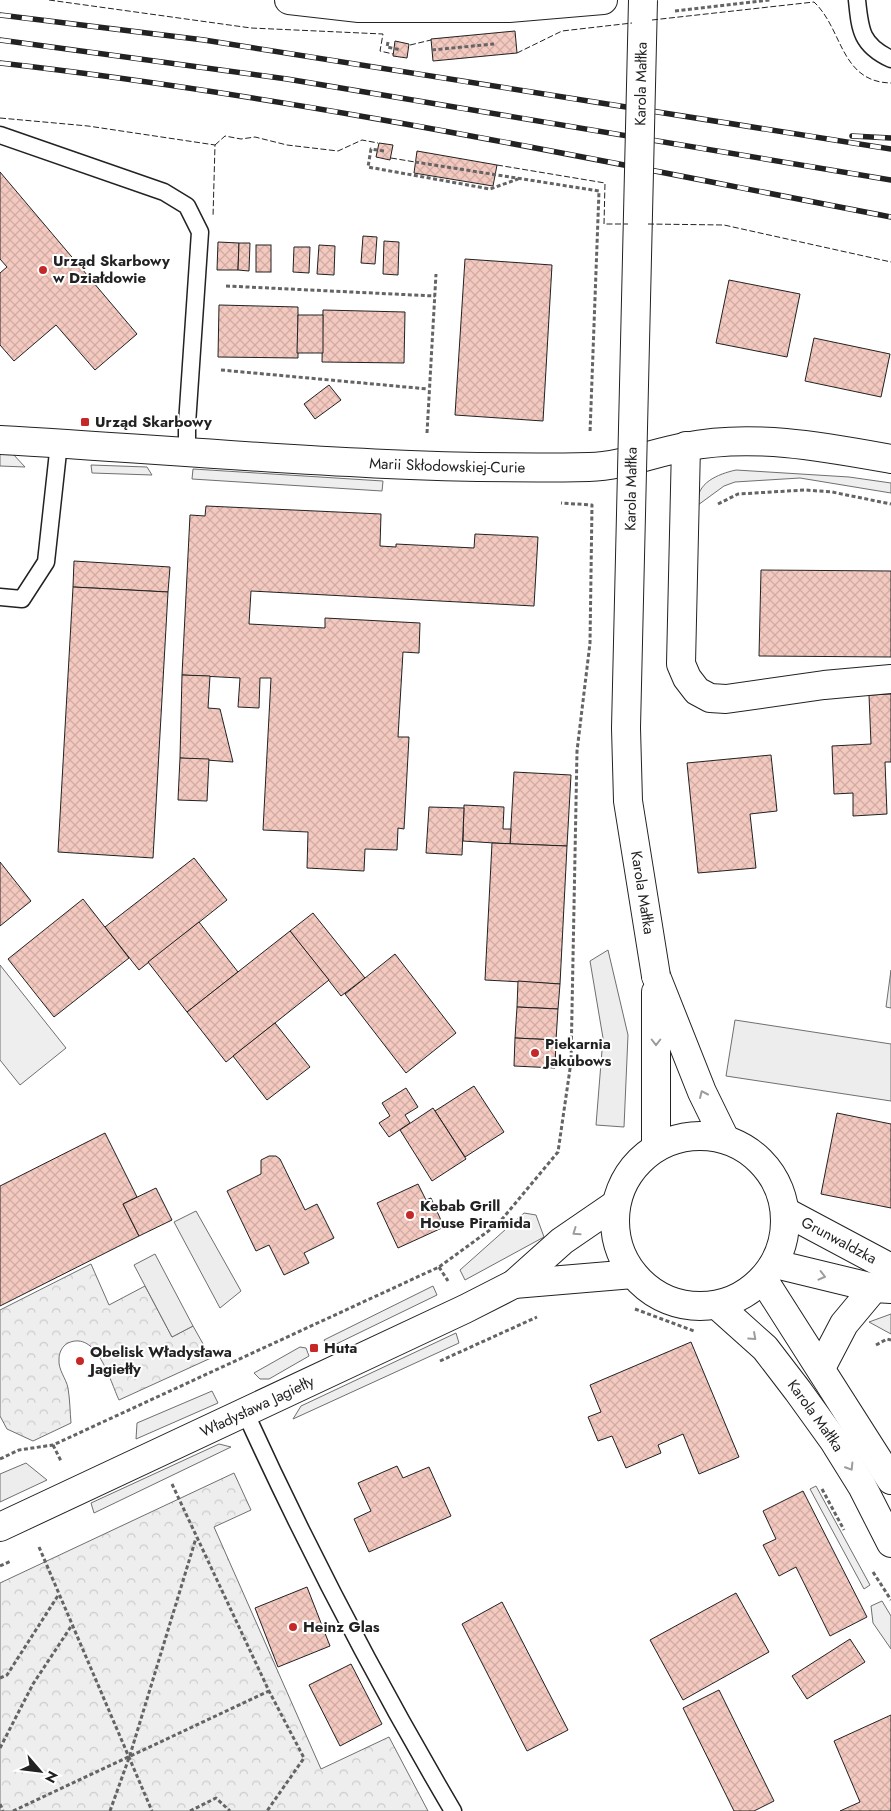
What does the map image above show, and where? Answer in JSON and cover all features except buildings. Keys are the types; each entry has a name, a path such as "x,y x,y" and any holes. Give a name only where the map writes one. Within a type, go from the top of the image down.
{"street":[{"path":"289,0 359,8 499,8 602,0"},
{"name":"Karola Małłka","path":"643,0 626,728 628,801 656,976 656,1146"},
{"name":"Marii Skłodowskiej-Curie","path":"0,440 426,466 591,467 624,464 686,446 739,442 789,444 837,449 891,459"},
{"path":"686,446 681,664 687,678 697,691 710,698 726,699 824,685 891,679"},
{"name":"Karola Małłka","path":"656,976 702,1092 724,1138"},
{"path":"712,1135 724,1138 739,1144 762,1161 778,1184 786,1212 784,1239 769,1271 742,1295 717,1305 694,1306 671,1301 650,1290 633,1274 620,1252 615,1228 616,1204 622,1186 631,1171 642,1157 656,1146 683,1136 712,1135"},
{"name":"Władysława Jagiełły","path":"0,1526 465,1309 514,1284 562,1241 616,1204"},
{"name":"Grunwaldzka","path":"786,1212 885,1282"},
{"name":"Karola Małłka","path":"769,1271 820,1368 891,1480"},
{"name":"Grunwaldzka","path":"769,1271 885,1282"},
{"name":"Władysława Jagiełły","path":"514,1284 633,1274"},
{"name":"Grunwaldzka","path":"820,1368 844,1324 885,1282"},
{"name":"Karola Małłka","path":"717,1305 765,1348 798,1391 834,1441 862,1486 891,1543"}],"lane":[{"path":"857,0 860,30 874,51 891,59"},
{"path":"0,135 164,192 187,206 200,232 187,424 187,451"},
{"path":"0,597 22,599 46,562 59,443"},
{"path":"245,1412 278,1482 406,1731 453,1811"}],"path":[{"path":"432,50 497,44"},
{"path":"384,151 371,149 368,166 490,189 519,179"},
{"path":"415,162 598,191 590,440"},
{"path":"426,466 428,389 436,274"},
{"path":"226,286 435,296"},
{"path":"221,370 428,389"},
{"path":"683,525 738,494 748,492 805,490 832,492 891,504"},
{"path":"0,1460 19,1450 53,1445 440,1267 498,1224 558,1152 571,1062 577,751 590,643 592,505"},
{"path":"627,1306 700,1333"},
{"path":"436,1362 538,1316"},
{"path":"876,1345 887,1339 891,1340"},
{"path":"163,1488 179,1480"},
{"path":"171,1484 269,1691 304,1758 267,1811"},
{"path":"820,1486 848,1536"},
{"path":"110,1811 130,1755 196,1538"},
{"path":"31,1551 47,1543"},
{"path":"38,1547 130,1755 152,1811"},
{"path":"0,1566 15,1558"},
{"path":"870,1568 891,1600"},
{"path":"0,1678 7,1675 59,1593"},
{"path":"0,1748 33,1684 73,1624"},
{"path":"13,1811 269,1691"},
{"path":"190,1811 216,1798 230,1811"},
{"path":"0,1804 4,1811"}],"green space":[{"path":"0,453 13,454 25,467 0,466"},
{"path":"91,465 147,467 152,475 92,473"},
{"path":"193,469 383,481 382,491 192,479"},
{"path":"736,470 849,477 891,483 891,493 800,478 735,482 724,486 698,505 698,497 704,485 715,477"},
{"path":"0,965 66,1048 20,1085 0,1060"},
{"path":"524,1213 536,1215 544,1237 465,1280 460,1270"},
{"path":"91,1264 109,1305 145,1286 172,1337 193,1326 211,1358 119,1400 107,1370 95,1350 87,1344 78,1341 68,1343 61,1350 59,1363 68,1388 71,1423 33,1441 7,1429 0,1416 0,1310"},
{"path":"433,1286 437,1295 328,1348 324,1340"},
{"path":"891,1314 891,1334 869,1322"},
{"path":"456,1333 459,1343 293,1419 301,1406"},
{"path":"300,1347 306,1348 309,1356 269,1379 260,1379 254,1373"},
{"path":"212,1391 218,1403 136,1439 137,1423"},
{"path":"219,1444 231,1447 94,1513 91,1503"},
{"path":"234,1473 251,1510 214,1527 321,1769 389,1737 428,1811 0,1811 0,1583"},
{"path":"816,1486 870,1585 864,1589 810,1489"},
{"path":"882,1601 891,1616 891,1649 873,1623 871,1606"}],"shaded area":[{"path":"608,950 628,1035 624,1127 596,1125 603,1038 590,961"},
{"path":"891,970 891,1008 886,1007"},
{"path":"735,1020 891,1044 891,1101 726,1076"},
{"path":"196,1211 241,1291 220,1308 174,1222"},
{"path":"155,1254 193,1326 172,1337 134,1265"},
{"path":"26,1463 47,1480 0,1502 0,1474"}],"railway":[{"path":"0,15 204,40 891,149"},
{"path":"0,40 287,79 891,180"},
{"path":"0,63 224,93 447,131 891,217"},
{"path":"852,136 891,138"}],"fence":[{"path":"49,0 251,28 383,34 380,51 393,54"},
{"path":"652,20 814,2 824,13 852,64 862,74 874,80 891,83"},
{"path":"517,53 562,31 632,23"},
{"path":"410,45 431,40"},
{"path":"0,118 88,126 215,145 213,217"},
{"path":"215,145 225,136 241,139 255,137 287,145 338,151 362,140 378,143"},
{"path":"391,158 415,162"},
{"path":"497,165 605,183 604,224 628,224"},
{"path":"648,224 724,225 891,262"}],"place":[{"name":"Urząd Skarbowy w Działdowie","path":"43,270"},
{"name":"Urząd Skarbowy","path":"85,422"},
{"name":"Piekarnia Jakubows","path":"535,1053"},
{"name":"Kebab Grill House Piramida","path":"410,1215"},
{"name":"Huta","path":"314,1348"},
{"name":"Obelisk Władysława Jagiełły","path":"80,1361"},
{"name":"Heinz Glas","path":"293,1627"}]}
